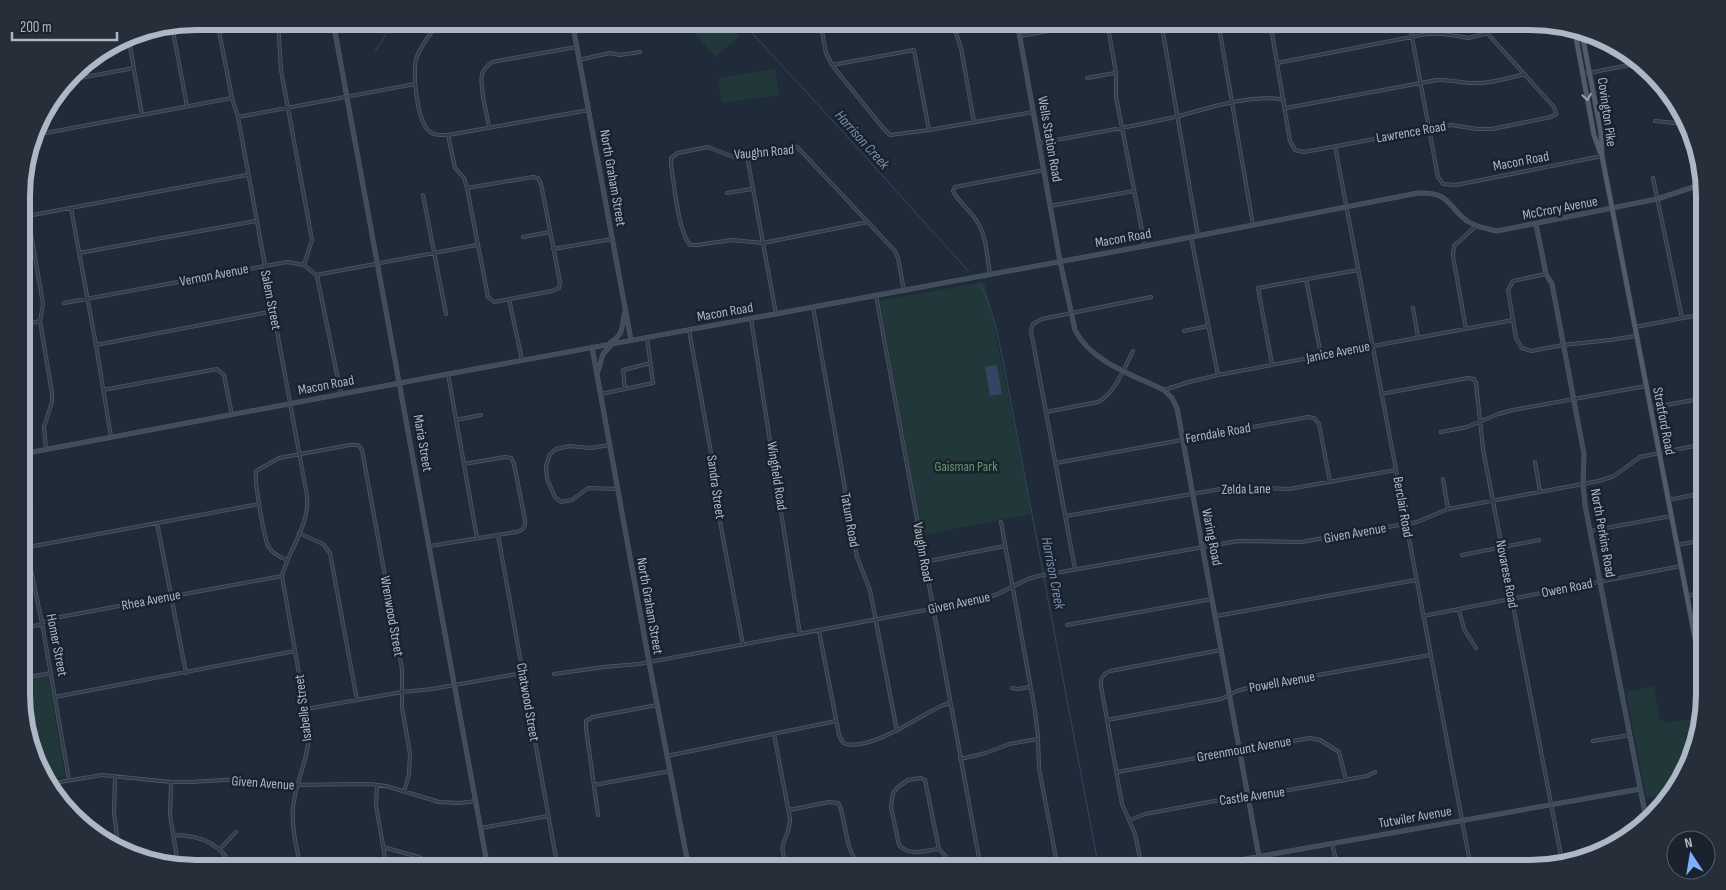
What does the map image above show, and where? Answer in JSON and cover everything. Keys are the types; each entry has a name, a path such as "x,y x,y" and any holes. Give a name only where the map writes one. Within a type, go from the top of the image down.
{"main road":[{"name":"Covington Pike","path":"1576,37 1594,136 1602,156"},
{"name":"Covington Pike","path":"1583,39 1601,134 1602,156"},
{"name":"Stratford Road","path":"1602,156 1696,636"}],"street":[{"name":"Salem Street","path":"219,30 232,98 238,117 308,501 306,517 282,576"},
{"path":"279,30 281,70 312,240 304,265 316,275 319,282 341,394"},
{"name":"Maria Street","path":"336,30 486,860"},
{"path":"433,30 418,54 414,67 415,84 422,121 427,130 436,136 448,136 589,110"},
{"name":"North Graham Street","path":"573,30 631,340"},
{"path":"822,30 826,53 832,65 882,128 890,135 1033,112"},
{"path":"955,30 961,48 974,122"},
{"name":"Wells Station Road","path":"1019,30 1060,261"},
{"path":"1020,36 1054,30"},
{"path":"1108,30 1116,73 1116,93 1144,246"},
{"path":"1162,30 1198,236"},
{"path":"1220,30 1253,225"},
{"path":"1272,30 1286,108 1421,82 1451,79 1473,83 1526,74"},
{"path":"1411,30 1430,128"},
{"path":"1486,30 1526,74"},
{"path":"173,31 187,106"},
{"path":"1277,63 1427,34 1443,34 1469,38 1487,33"},
{"path":"130,44 142,115"},
{"path":"489,127 482,75 485,67 492,62 576,46"},
{"path":"832,65 914,50 928,130"},
{"path":"579,60 610,53 620,55 640,52"},
{"path":"1582,74 1632,65"},
{"path":"80,78 134,68"},
{"path":"1087,78 1116,73"},
{"name":"Lawrence Road","path":"1286,108 1290,141 1295,150 1304,152 1430,128 1452,125 1492,129 1552,117 1556,114 1554,107 1526,74"},
{"path":"238,117 415,84"},
{"path":"42,134 232,98"},
{"path":"1039,143 1122,128 1233,103 1266,98 1284,100"},
{"path":"1655,120 1679,123"},
{"name":"Macon Road","path":"1430,128 1438,177 1443,184 1456,185 1602,156"},
{"path":"448,136 455,168 464,178 467,188 488,297 494,302 559,288 541,184 538,178 533,176 467,188"},
{"name":"Berclair Road","path":"1335,146 1469,860"},
{"name":"Vaughn Road","path":"763,242 732,240 690,245 686,240 677,206 671,158 678,153 708,147 736,158 797,147 895,251 904,290"},
{"path":"747,156 776,314"},
{"path":"990,274 982,232 978,222 957,198 953,192 955,188 1044,170"},
{"path":"30,216 247,174"},
{"path":"1653,178 1682,318"},
{"name":"McCrory Avenue","path":"1476,226 1497,231 1536,224 1657,200 1695,185"},
{"path":"727,193 753,188"},
{"path":"1050,206 1134,191"},
{"name":"Macon Road","path":"30,453 400,382 1198,236 1418,193 1431,193 1451,202 1466,220 1476,226"},
{"path":"423,195 446,314"},
{"path":"71,208 96,345 110,437"},
{"path":"79,253 256,221"},
{"path":"763,242 868,222"},
{"name":"North Perkins Road","path":"1536,224 1546,274 1552,284 1574,399 1584,454 1583,484 1590,531 1645,813"},
{"path":"1466,329 1453,256 1454,246 1476,226"},
{"path":"30,228 43,304 40,321 52,393 52,402 44,427 46,450"},
{"path":"523,237 550,232"},
{"path":"1190,237 1218,375"},
{"path":"553,249 612,239"},
{"path":"316,275 478,245"},
{"path":"1060,261 1075,330 1087,347 1094,354 1164,390"},
{"name":"Vernon Avenue","path":"64,303 287,262 304,265"},
{"path":"1272,365 1258,288 1358,270"},
{"path":"1546,274 1518,280 1510,285 1508,290 1516,338 1522,348 1531,351 1636,336"},
{"path":"1306,279 1321,355"},
{"name":"Vaughn Road","path":"876,295 979,860"},
{"path":"1075,570 1031,331 1033,324 1042,319 1151,297"},
{"path":"509,299 522,360"},
{"name":"Tatum Road","path":"813,307 857,557 870,590 897,730"},
{"path":"1413,308 1418,337"},
{"path":"607,344 621,334 625,310"},
{"path":"96,345 274,311"},
{"path":"1635,327 1696,316"},
{"name":"Wingfield Road","path":"752,318 800,634"},
{"name":"Janice Avenue","path":"1164,390 1218,375 1513,320"},
{"path":"30,323 40,321"},
{"path":"1184,331 1208,326"},
{"name":"Sandra Street","path":"689,330 715,475 718,511 743,645"},
{"path":"601,394 653,383 647,337"},
{"path":"597,373 603,354 613,343"},
{"name":"North Graham Street","path":"592,347 687,860"},
{"path":"1046,412 1105,399 1112,392 1134,351"},
{"path":"625,389 623,370 651,363"},
{"path":"103,390 213,369 220,370 225,379 232,414"},
{"path":"448,374 477,538"},
{"name":"Novarese Road","path":"1381,394 1472,378 1477,386 1483,443 1493,501 1561,857"},
{"path":"1441,432 1463,428 1513,410 1646,386"},
{"name":"Waring Road","path":"1164,390 1175,402 1183,439 1261,860"},
{"path":"1650,408 1696,399"},
{"path":"456,420 481,415"},
{"name":"Ferndale Road","path":"1056,462 1308,417 1314,418 1319,424 1330,482"},
{"name":"Wrenwood Street","path":"299,454 355,444 360,446 362,450 401,664 402,711 410,754 409,774 404,792"},
{"path":"611,445 590,448 570,446 556,449 550,454 547,461 547,479 555,497 563,502 572,500 588,488 619,488"},
{"name":"Given Avenue","path":"554,674 649,662 985,599 1038,576 1202,546 1238,541 1301,542 1417,522 1448,509 1608,478 1617,474 1634,460 1696,446"},
{"path":"287,560 273,552 268,544 255,478 259,468 279,458 299,454"},
{"path":"430,546 523,530 525,526 513,460 508,457 464,464"},
{"path":"1535,462 1540,492"},
{"name":"Zelda Lane","path":"1066,516 1232,487 1289,490 1396,470"},
{"path":"1443,479 1448,509"},
{"path":"1668,500 1696,495"},
{"path":"30,546 260,504"},
{"path":"1590,531 1671,516"},
{"path":"1000,522 1035,711 1039,768 1056,860"},
{"path":"157,523 186,672"},
{"path":"300,533 324,544 330,553 356,700"},
{"name":"Chatwood Street","path":"498,535 556,860"},
{"path":"1462,555 1539,540"},
{"path":"1677,545 1696,541"},
{"path":"924,562 1005,546"},
{"name":"Owen Road","path":"1423,616 1681,566"},
{"name":"Homer Street","path":"30,572 42,623 69,780"},
{"name":"Rhea Avenue","path":"30,627 39,625 49,619 282,576"},
{"name":"Isabelle Street","path":"282,576 309,731 308,748 297,785 293,816 300,860"},
{"path":"1216,616 1416,580"},
{"path":"1687,596 1696,594"},
{"path":"1067,625 1212,599"},
{"path":"1459,610 1464,629 1476,648"},
{"path":"819,631 839,737 845,744 878,740 935,709 950,703"},
{"path":"1140,860 1135,834 1123,806 1100,686 1102,676 1110,671 1222,650"},
{"path":"55,697 296,651"},
{"name":"Powell Avenue","path":"1107,720 1221,699 1251,687 1430,655"},
{"path":"30,677 51,673"},
{"path":"306,709 402,692 424,691 523,673"},
{"path":"1012,688 1030,687"},
{"path":"598,815 586,728 587,720 593,717 657,705"},
{"path":"667,756 836,722"},
{"path":"774,734 789,810 790,823 783,840 782,852 784,860"},
{"path":"1593,741 1630,735"},
{"name":"Greenmount Avenue","path":"1116,772 1240,749 1314,738 1339,752 1346,780"},
{"path":"960,759 986,753 1009,744 1038,740"},
{"path":"594,785 670,772"},
{"name":"Castle Avenue","path":"1130,820 1141,815 1236,797 1250,798 1346,780 1370,775 1375,772"},
{"name":"Given Avenue","path":"56,783 93,776 115,776 171,782 240,779 282,785 377,785 439,802 460,803 476,801"},
{"path":"115,776 114,813 117,840"},
{"path":"939,849 914,852 907,851 899,845 891,804 895,790 904,782 923,778 926,784 939,849 949,860"},
{"path":"171,782 170,814 177,859"},
{"path":"377,785 376,805 386,860"},
{"name":"Tutwiler Avenue","path":"1242,860 1640,789"},
{"path":"789,810 829,802 838,803 841,808 850,850 855,860"},
{"path":"481,828 549,816"},
{"path":"220,849 236,832"},
{"path":"173,835 186,835 211,842 229,860"},
{"path":"1332,844 1336,860"},
{"path":"384,847 419,856 424,860"}],"green space":[{"path":"692,30 735,30 740,36 715,57"},
{"path":"775,69 779,95 722,103 718,78"},
{"name":"Gaisman Park","path":"985,282 1032,514 922,535 880,302 881,300"},
{"path":"48,676 65,776 53,778 43,758 31,716 30,679"},
{"path":"1654,686 1660,719 1667,723 1694,719 1687,747 1679,767 1661,795 1646,798 1626,692"}],"water":[{"path":"997,365 1002,394 990,396 985,367"}],"waterway":[{"path":"375,51 389,30"},
{"name":"Harrison Creek","path":"749,30 969,272"},
{"name":"Harrison Creek","path":"979,283 992,313 1000,345 1097,860"}]}
